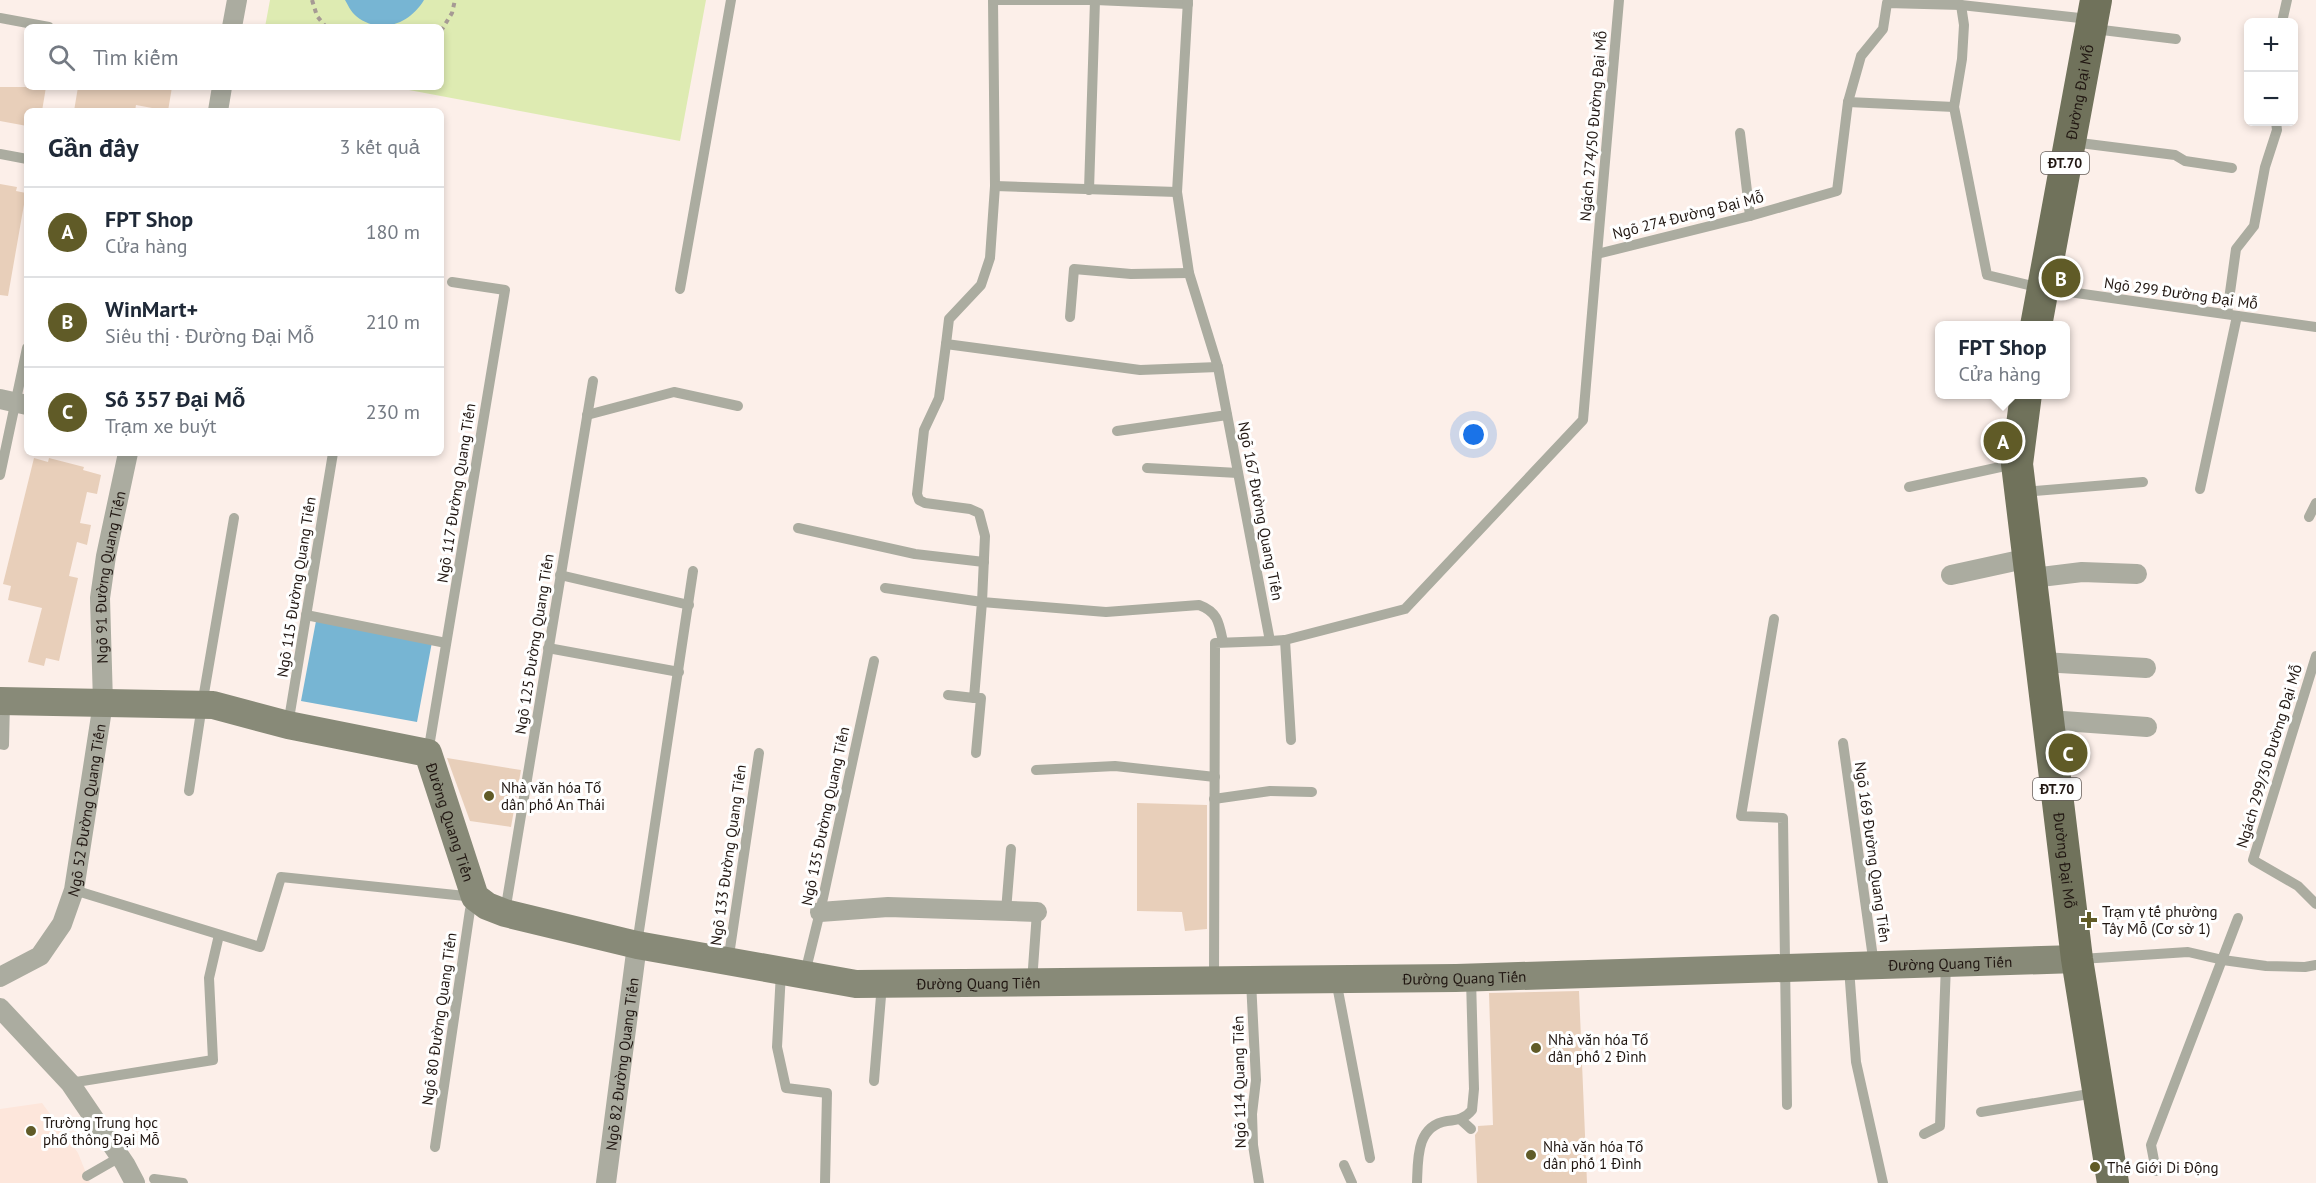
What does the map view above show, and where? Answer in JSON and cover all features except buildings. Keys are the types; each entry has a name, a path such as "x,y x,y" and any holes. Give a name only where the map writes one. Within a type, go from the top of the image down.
{"main road":[{"name":"Đường Đại Mỗ","path":"2037,321 2093,16"},
{"name":"Đường Đại Mỗ","path":"2026,399 2019,478 2078,959 2113,1183"}],"street":[{"path":"233,24 237,0"},
{"path":"218,108 222,90"},
{"name":"Ngõ 91 Đường Quang Tiến","path":"103,703 100,598 106,556 127,456"},
{"path":"1951,575 2030,568 2137,573"},
{"path":"2042,662 2146,668"},
{"name":"Đường Quang Tiến","path":"2,701 213,705 288,725 428,753 476,897 487,906 505,913 637,945 856,984 1471,977 1542,980 2078,959"},
{"name":"Ngõ 52 Đường Quang Tiến","path":"74,890 103,703"},
{"path":"2049,720 2147,727"},
{"path":"0,977 40,956 62,924 74,890"},
{"path":"820,912 888,907 1037,912"},
{"name":"Ngõ 82 Đường Quang Tiến","path":"606,1183 637,945"},
{"path":"2,1014 70,1083 120,1157 144,1181"}],"lane":[{"path":"680,289 731,0"},
{"path":"974,698 985,536 979,513 970,508 925,504 919,500 917,494 924,430 939,398 948,319 981,285 990,258 995,186 993,0 1188,2"},
{"path":"1089,190 1095,0"},
{"name":"Ngách 274/50 Đường Đại Mỗ","path":"1597,254 1618,0"},
{"path":"2283,18 2288,0"},
{"name":"Ngõ 274 Đường Đại Mỗ","path":"1270,641 1285,640 1405,609 1582,420 1597,254 1750,216 1837,191 1848,102 1862,56 1883,29 1887,3 1921,1 2093,16 2176,39"},
{"name":"Ngõ 167 Đường Quang Tiến","path":"1188,2 1177,192 1190,273 1218,367 1270,641"},
{"path":"1848,102 1954,107 1962,59 1964,26 1961,5"},
{"path":"0,18 33,24"},
{"name":"Ngõ 299 Đường Đại Mỗ","path":"1954,107 1987,275 2041,288 2316,327"},
{"path":"2200,489 2232,315 2236,249 2254,226 2265,167 2276,126"},
{"path":"1740,134 1750,216"},
{"path":"2069,142 2175,155 2185,161 2232,168"},
{"path":"0,154 24,158"},
{"path":"995,186 1177,192"},
{"path":"1070,316 1074,268 1131,274 1190,273"},
{"name":"Ngõ 117 Đường Quang Tiến","path":"428,753 505,290 452,282"},
{"path":"946,344 1140,370 1218,367"},
{"path":"0,475 24,362"},
{"name":"Ngõ 125 Đường Quang Tiến","path":"505,913 593,381"},
{"path":"587,415 674,392 738,406"},
{"path":"1117,431 1227,415"},
{"name":"Ngõ 115 Đường Quang Tiến","path":"288,725 332,456"},
{"path":"1147,468 1238,473"},
{"path":"1909,487 2019,478 2143,482"},
{"path":"2309,517 2316,503"},
{"path":"189,791 234,518"},
{"path":"798,528 915,554 984,562"},
{"path":"637,945 693,571"},
{"path":"560,575 689,605"},
{"path":"885,588 982,602 1106,612 1199,605 1210,609 1216,616 1223,642"},
{"path":"306,615 446,642"},
{"path":"1774,619 1741,816 1783,818 1787,1106"},
{"path":"1285,640 1291,740"},
{"path":"1214,981 1215,643 1270,641"},
{"path":"548,648 679,672"},
{"name":"Ngách 299/30 Đường Đại Mỗ","path":"2316,656 2253,860 2298,886 2316,904"},
{"name":"Ngõ 135 Đường Quang Tiến","path":"825,1183 827,1093 786,1088 777,1047 793,974 820,912 874,661"},
{"path":"948,695 981,698 976,753"},
{"path":"0,744 4,745 2,701"},
{"name":"Ngõ 169 Đường Quang Tiến","path":"1843,743 1861,967 1856,1062 1883,1183"},
{"name":"Ngõ 133 Đường Quang Tiến","path":"728,962 759,753"},
{"path":"1036,770 1115,766 1215,777"},
{"path":"1214,799 1270,791 1312,792"},
{"path":"1006,911 1011,849"},
{"name":"Ngõ 52 Đường Quang Tiến","path":"74,890 260,947 281,877 476,897"},
{"name":"Ngõ 80 Đường Quang Tiến","path":"435,1147 470,910 476,897"},
{"path":"1032,982 1037,912"},
{"path":"2156,1171 2151,1146 2238,918"},
{"path":"70,1083 213,1060 210,978 219,935"},
{"path":"2078,959 2188,952 2266,966 2316,965"},
{"path":"1924,1134 1940,1126 1946,963"},
{"path":"1417,1183 1418,1155 1425,1133 1432,1126 1460,1119 1472,1110 1474,1089 1471,977"},
{"path":"1335,980 1370,1158"},
{"name":"Ngõ 114 Quang Tiến","path":"1251,981 1256,1080 1252,1114 1253,1145 1259,1183"},
{"path":"874,1081 882,984"},
{"path":"1981,1112 2098,1093"},
{"path":"1460,1119 1471,1129"},
{"path":"87,1176 120,1157"},
{"path":"1344,1165 1352,1183"},
{"path":"144,1181 183,1183"}],"path":[{"path":"312,0 317,16 324,24"},
{"path":"444,27 452,13 455,0"}],"shaded area":[{"name":"Trường Trung học phổ thông Đại Mỗ","path":"42,1103 78,1153 90,1183 0,1183 0,1109"}],"green space":[{"path":"270,0 706,0 680,141 409,90 444,90 444,24 266,24"}],"water":[{"path":"345,0 424,0 410,16 393,24 365,22 351,10"},
{"path":"316,621 432,642 417,722 301,701"}],"place":[{"name":"WinMart+","path":"2061,278"},
{"name":"FPT Shop","path":"2003,441"},
{"name":"Số 357 Đại Mỗ","path":"2068,753"},
{"name":"Nhà văn hóa Tổ dân phố An Thái","path":"489,796"},
{"name":"Trạm y tế phường Tây Mỗ (Cơ sở 1)","path":"2089,920"},
{"name":"Nhà văn hóa Tổ dân phố 2 Đình","path":"1536,1048"},
{"name":"Trường Trung học phổ thông Đại Mỗ","path":"31,1131"},
{"name":"Nhà văn hóa Tổ dân phố 1 Đình","path":"1531,1155"},
{"name":"Thế Giới Di Động","path":"2095,1167"}]}
